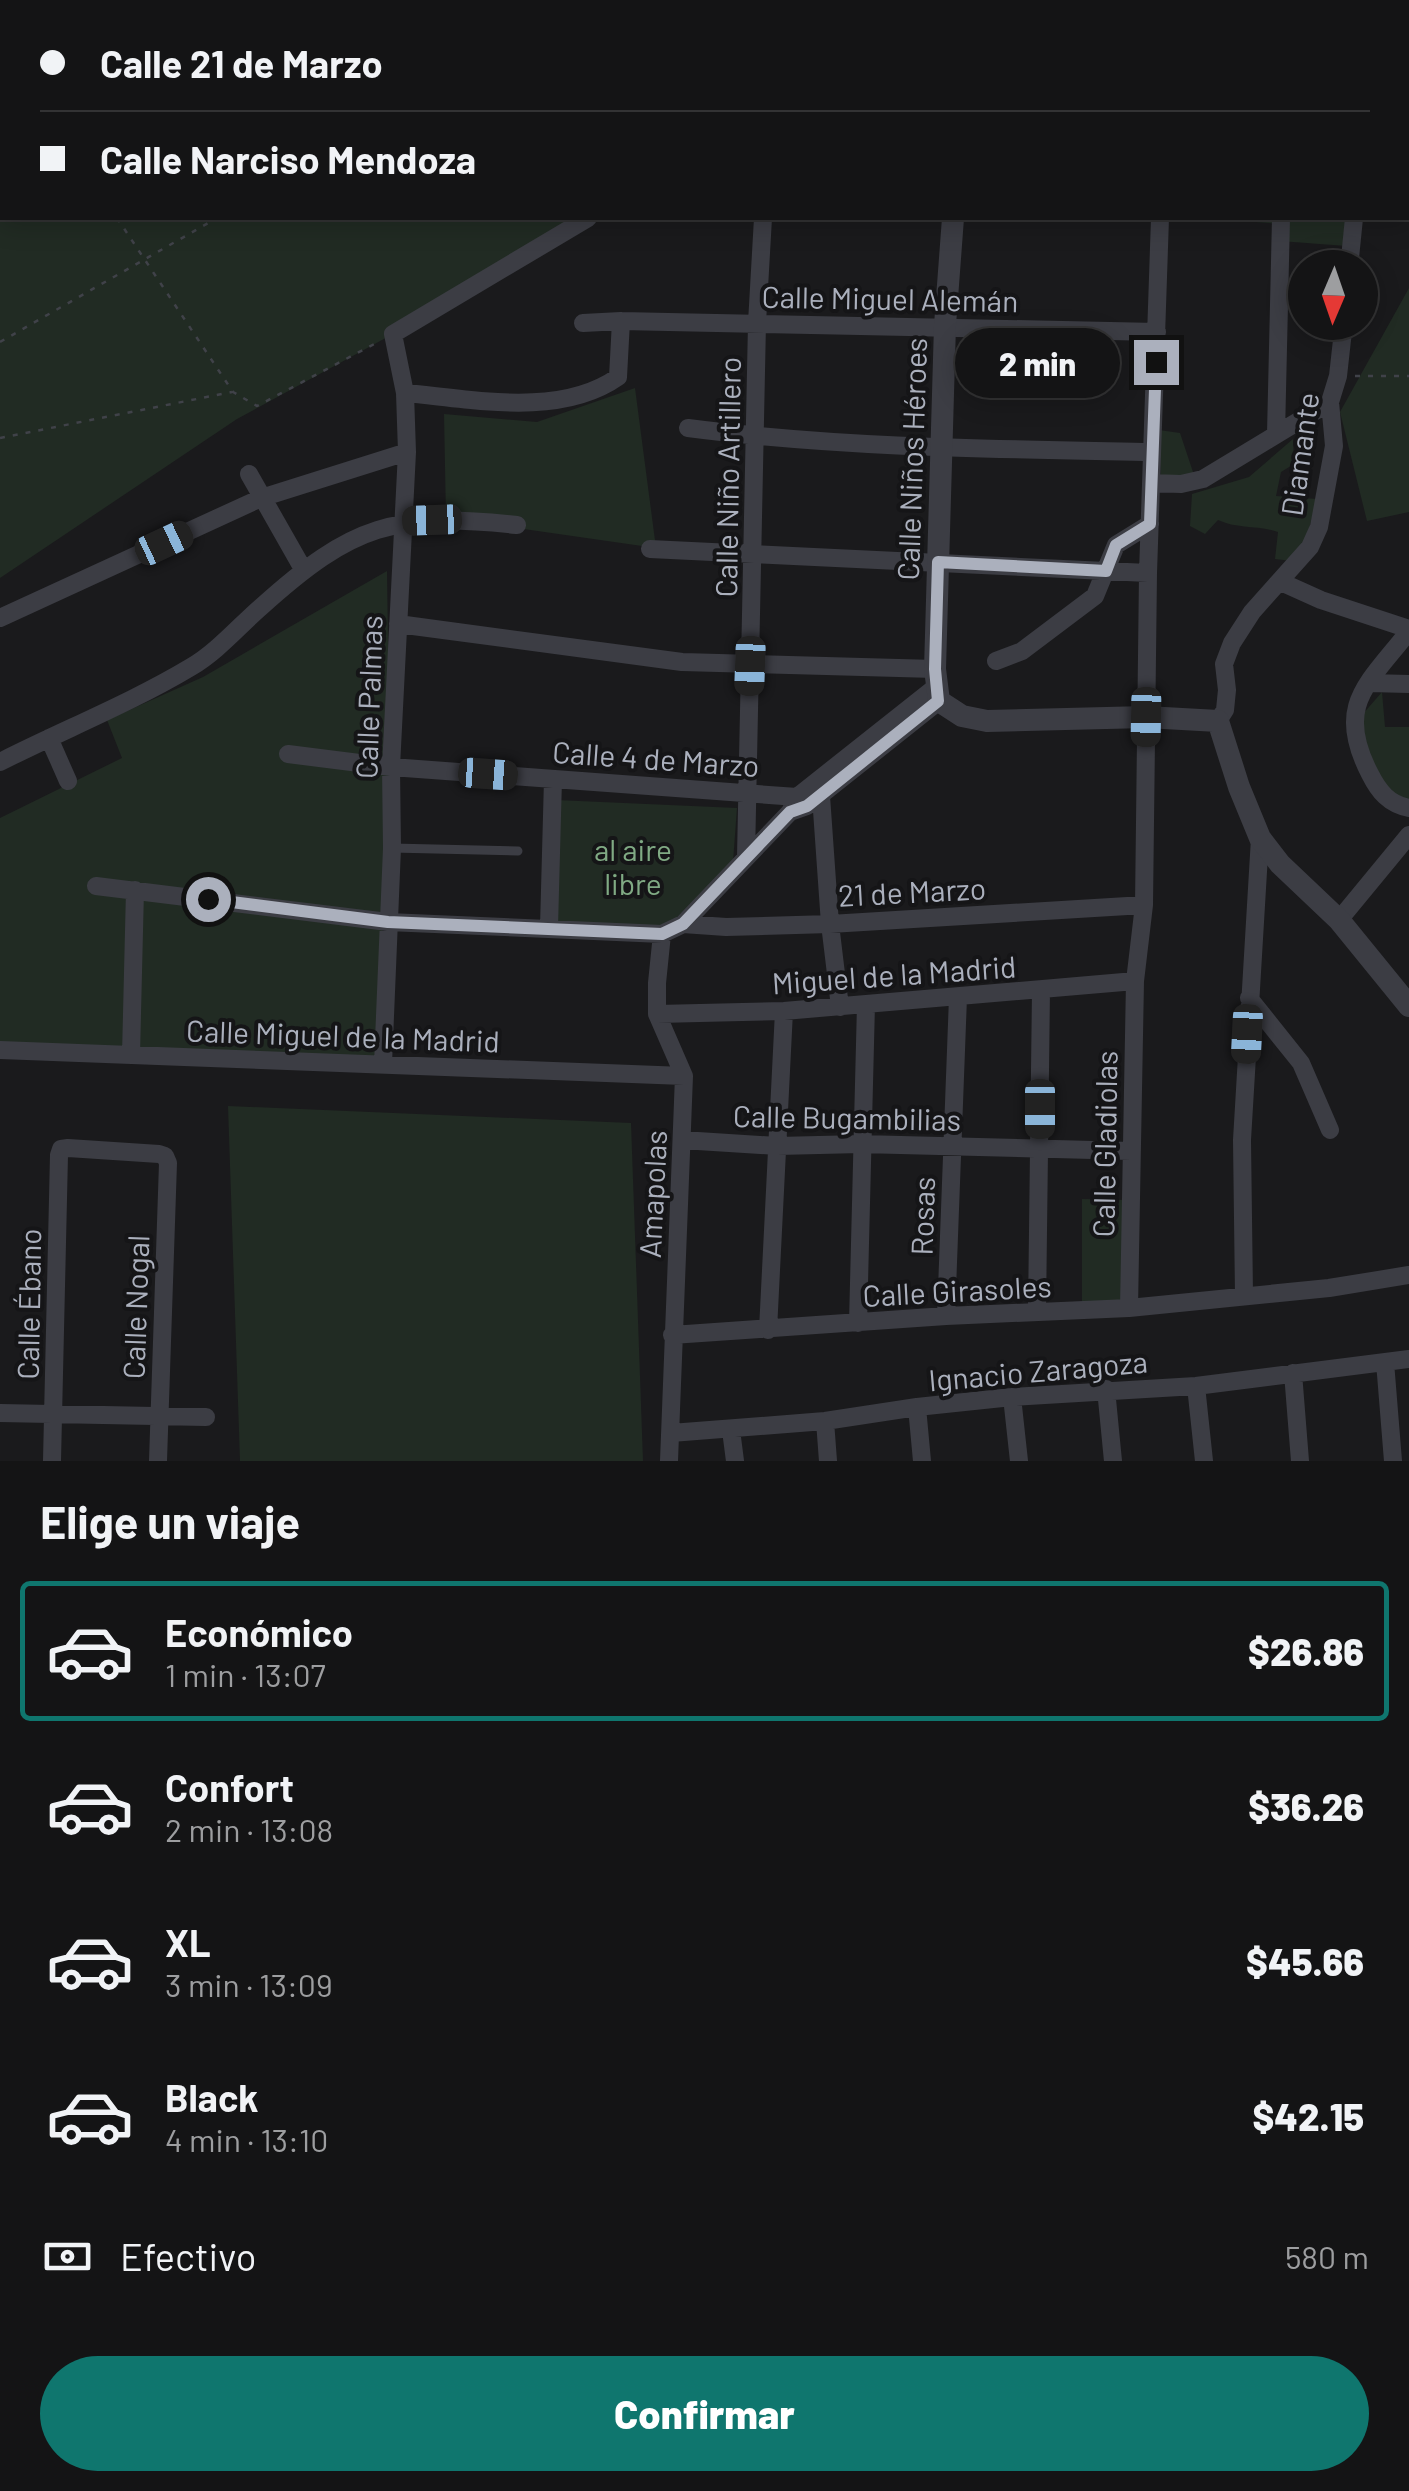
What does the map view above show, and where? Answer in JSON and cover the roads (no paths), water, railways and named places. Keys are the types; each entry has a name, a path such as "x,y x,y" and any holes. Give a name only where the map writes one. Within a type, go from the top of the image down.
{"street":[{"name":"Calle Palmas","path":"383,1064 392,848 391,767 407,452 406,393 392,334 585,220"},
{"name":"Calle Niño Artillero","path":"746,856 762,220"},
{"name":"Calle Niños Héroes","path":"937,685 945,326 953,220"},
{"name":"Calle Gladiolas","path":"1129,1308 1134,981 1144,905 1148,573 1160,220"},
{"path":"1276,434 1281,220"},
{"path":"1351,250 1354,220"},
{"path":"406,393 534,404 557,400 618,377 621,321"},
{"name":"Calle Miguel Alemán","path":"583,323 1157,332"},
{"name":"Diamante","path":"1218,721 1225,710 1224,664 1232,643 1252,612 1310,547 1319,527 1334,446 1330,402 1342,340"},
{"path":"1152,483 1181,484 1203,479 1330,402"},
{"path":"688,428 756,437 941,448 1152,452"},
{"path":"0,618 262,498 407,452"},
{"path":"248,474 303,569"},
{"path":"0,762 194,666 303,569 334,548 404,521 460,519 516,525"},
{"path":"996,661 1022,651 1095,596 1116,545 1150,524"},
{"path":"650,549 754,551 1148,573"},
{"path":"1281,582 1409,630 1355,706 1353,728 1360,755 1382,794 1396,806 1409,808"},
{"path":"398,624 682,662 937,685 962,716 987,721 1146,717 1218,721 1260,838 1339,920 1409,1006"},
{"path":"1369,684 1409,684"},
{"path":"794,804 807,806 821,796 937,685"},
{"path":"96,886 388,922 662,934 683,924 794,804 937,685"},
{"path":"48,738 68,781"},
{"name":"Calle 4 de Marzo","path":"288,754 391,767 746,792 794,804"},
{"path":"549,927 553,779"},
{"path":"821,796 840,1007"},
{"path":"1339,920 1409,835"},
{"path":"1244,1295 1242,1140 1260,838"},
{"path":"132,1055 136,890"},
{"name":"21 de Marzo","path":"683,924 830,924 1144,905"},
{"name":"Amapolas","path":"662,934 656,983 658,1014 684,1076 669,1461"},
{"name":"Miguel de la Madrid","path":"658,1014 784,1011 1134,981"},
{"path":"1037,1312 1041,990"},
{"name":"Rosas","path":"946,1316 958,998"},
{"path":"1249,998 1301,1063 1330,1130"},
{"path":"858,1323 866,1004"},
{"path":"768,1330 784,1011"},
{"name":"Calle Miguel de la Madrid","path":"0,1050 684,1076"},
{"name":"Calle Bugambilias","path":"682,1140 777,1146 861,1144 1131,1151"},
{"name":"Calle Nogal","path":"61,1149 166,1156 158,1461"},
{"name":"Calle Ébano","path":"52,1461 61,1149"},
{"name":"Calle Girasoles","path":"672,1335 1129,1308 1329,1288 1409,1275"},
{"name":"Ignacio Zaragoza","path":"671,1433 825,1422 917,1407 1106,1389 1196,1386 1409,1358"},
{"path":"1384,1362 1393,1461"},
{"path":"1292,1373 1300,1461"},
{"path":"1196,1386 1204,1461"},
{"path":"1106,1389 1113,1461"},
{"path":"1012,1398 1018,1461"},
{"path":"917,1407 922,1461"},
{"path":"0,1413 206,1417"},
{"path":"825,1422 828,1461"},
{"path":"732,1430 735,1461"}],"lane":[{"path":"392,848 518,851"}],"park label":[{"name":"al aire libre","path":"633,866"}]}
